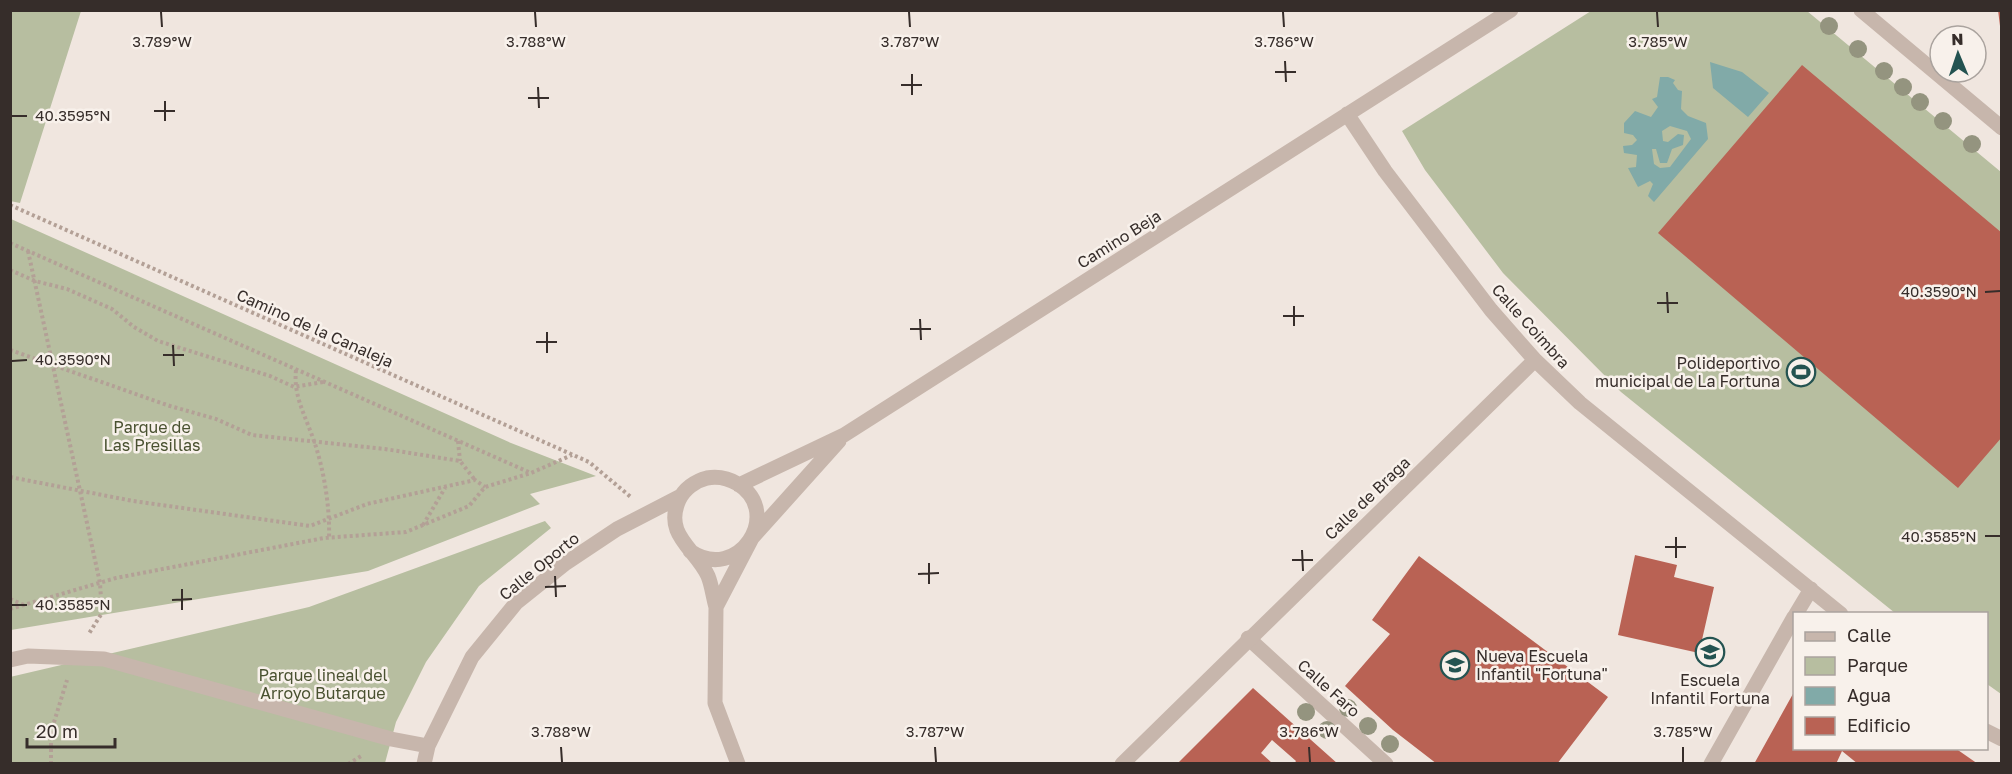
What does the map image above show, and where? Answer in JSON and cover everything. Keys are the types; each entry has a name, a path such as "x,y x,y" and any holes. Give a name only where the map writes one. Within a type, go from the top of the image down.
{"street":[{"name":"Camino Beja","path":"739,485 844,435 1511,10"},
{"path":"1861,10 2001,128"},
{"name":"Calle Coimbra","path":"1347,114 1399,189 1491,310 1535,360 1580,403 1839,612"},
{"name":"Calle de Braga","path":"1122,764 1248,638 1535,360"},
{"path":"690,551 709,559 724,559 738,554 844,435"},
{"path":"716,608 752,538 756,524 755,509 750,495 739,485 726,478 704,479 691,485 681,496 675,510 675,525 680,539 708,576 716,608 715,703 738,764"},
{"name":"Calle Oporto","path":"424,764 428,746 472,657 516,603 592,546 681,496"},
{"path":"1797,612 1811,589"},
{"path":"1711,764 1793,619"},
{"name":"Calle Faro","path":"1248,638 1386,764"},
{"path":"10,660 28,656 104,659 391,739 428,746"}],"path":[{"name":"Camino de la Canaleja","path":"10,205 589,462 607,477"},
{"path":"10,243 531,473"},
{"path":"28,251 100,583 102,613 74,658 51,732 51,764"},
{"path":"10,270 112,309 134,327 158,341 270,376 294,387 324,382"},
{"path":"10,350 170,406 216,419 252,435 315,444 385,449 459,461"},
{"path":"296,370 294,387 315,444 330,519 329,538"},
{"path":"458,441 459,461 475,480 485,486"},
{"path":"10,609 27,607 100,583 329,538 406,532 469,506 485,486 531,473 572,455"},
{"path":"10,477 80,491 310,526 367,504 475,480"},
{"path":"423,525 445,487"},
{"path":"10,599 27,607"}],"green space":[{"path":"11,10 81,11 20,203 10,201"},
{"name":"Polideportivo municipal de La Fortuna","path":"1591,11 1807,11 2001,172 2001,694 1988,685 1988,612 1894,612 1621,392 1503,273 1425,170 1402,131"},
{"name":"Parque de Las Presillas","path":"11,219 511,443 596,476 530,494 540,504 368,571 11,630"},
{"name":"Parque lineal del Arroyo Butarque","path":"545,521 551,528 479,586 426,662 396,722 385,763 11,763 10,677 309,607"}],"water":[{"path":"1710,62 1742,72 1769,93 1748,117 1713,88"},
{"path":"1660,77 1675,80 1673,83 1678,90 1682,91 1681,109 1688,116 1706,123 1708,139 1654,202 1648,196 1653,184 1650,181 1638,187 1628,168 1636,167 1637,155 1624,153 1623,146 1632,145 1637,140 1633,135 1624,133 1624,123 1635,111 1651,117 1658,107 1652,99 1657,97","holes":["1670,126 1687,131 1691,139 1670,167 1660,168 1654,164 1652,149 1656,149 1660,163 1667,163 1672,149 1683,145 1684,135 1678,134 1668,142 1663,141 1662,131"]}],"building":[{"path":"1998,10 2002,10 2002,26 2000,26"},
{"path":"1802,65 2002,233 2002,437 1958,488 1658,233"},
{"path":"1635,555 1677,565 1674,577 1714,587 1699,653 1618,635"},
{"name":"Nueva Escuela Infantil \"Fortuna\"","path":"1419,556 1608,697 1557,764 1437,764 1393,730 1345,686 1390,634 1372,620"},
{"path":"1253,688 1338,764 1294,764 1296,761 1272,740 1261,753 1273,764 1177,764"},
{"path":"1793,694 1793,750 1958,750 1978,764 1858,764 1842,751 1836,764 1754,764"}],"place":[{"name":"Polideportivo municipal de La Fortuna","path":"1801,372"},
{"name":"Escuela Infantil Fortuna","path":"1710,652"},
{"name":"Nueva Escuela Infantil \"Fortuna\"","path":"1455,665"}]}
